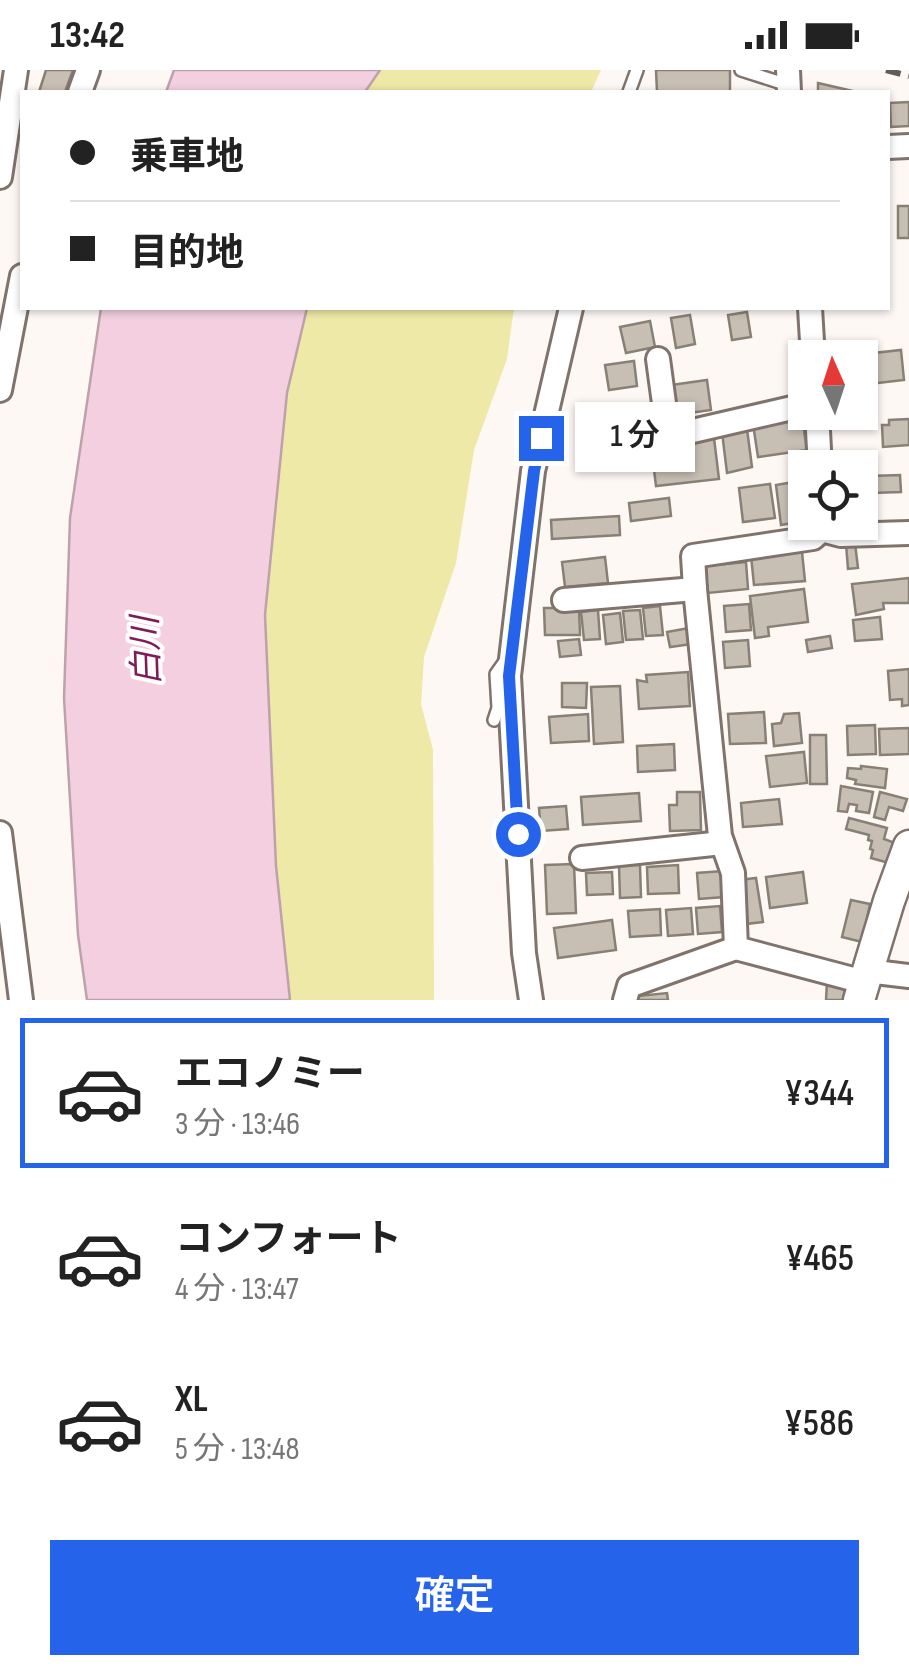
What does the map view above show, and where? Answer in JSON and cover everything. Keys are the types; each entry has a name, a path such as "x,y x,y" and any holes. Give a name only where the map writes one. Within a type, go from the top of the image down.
{"street":[{"path":"0,175 7,94 16,70"},
{"path":"0,390 20,286"},
{"path":"531,1000 524,952 509,676 534,471 570,310"},
{"path":"810,310 812,340"},
{"path":"658,359 668,433 684,433 788,410"},
{"path":"878,534 909,533"},
{"path":"736,948 734,872 722,843 694,556 801,540"},
{"path":"564,600 695,590"},
{"path":"0,833 22,1000"},
{"path":"582,858 722,843"},
{"path":"863,984 909,846"},
{"path":"625,1000 629,986 736,948 863,984 909,976"}],"lane":[{"path":"742,70 788,83"},
{"path":"494,720 498,708 496,674 512,653"}],"shaded area":[{"path":"380,70 601,70 592,90 366,90"},
{"path":"307,310 514,310 507,359 474,450 456,563 424,657 421,704 433,750 434,1000 290,1000 276,866 265,615 287,393"}],"water":[{"path":"174,70 380,70 366,90 167,90"},
{"name":"白川","path":"101,310 307,310 287,393 265,615 276,866 290,1000 87,1000 78,935 64,698 70,518"}],"building":[{"path":"46,70 73,70 66,90 40,90"},
{"path":"656,70 730,70 730,90 657,90"},
{"path":"818,83 848,90 818,90"},
{"path":"909,102 909,126 891,127 890,103"},
{"path":"898,206 909,206 909,238 898,238"},
{"path":"747,312 751,337 732,340 728,315"},
{"path":"690,315 695,344 676,348 671,318"},
{"path":"650,321 655,347 626,353 620,327"},
{"path":"901,350 904,380 878,383 878,353"},
{"path":"634,361 637,386 609,390 605,365"},
{"path":"707,380 711,410 675,415 671,385"},
{"path":"638,409 643,432 612,438 607,415"},
{"path":"788,419 788,430 804,430 807,450 758,457 753,424"},
{"path":"909,419 909,445 883,447 882,425 889,425 889,420"},
{"path":"747,429 752,467 727,473 722,432"},
{"path":"714,438 719,479 656,486 651,445"},
{"path":"900,475 901,492 878,493 878,476"},
{"path":"788,483 788,524 781,525 776,485"},
{"path":"770,484 775,518 743,522 739,488"},
{"path":"669,498 671,516 631,521 629,503"},
{"path":"619,516 620,535 552,539 551,520"},
{"path":"855,543 858,568 848,569 846,544"},
{"path":"802,552 805,581 754,585 751,556"},
{"path":"605,557 608,583 565,587 562,562"},
{"path":"746,562 748,589 708,593 705,566"},
{"path":"909,578 909,603 883,603 884,609 856,615 852,584"},
{"path":"804,589 808,622 768,627 769,636 755,638 750,596"},
{"path":"749,604 751,630 726,632 724,606"},
{"path":"660,606 663,635 646,636 643,608"},
{"path":"544,608 579,608 580,635 545,635"},
{"path":"598,610 600,639 584,640 581,612"},
{"path":"640,610 643,639 626,640 623,611"},
{"path":"620,613 623,642 606,644 603,615"},
{"path":"880,617 882,639 855,641 853,620"},
{"path":"689,628 692,644 670,647 667,632"},
{"path":"830,636 832,648 808,652 806,640"},
{"path":"579,639 581,655 560,657 558,641"},
{"path":"748,640 750,666 725,668 723,642"},
{"path":"909,669 909,705 902,706 902,699 890,700 888,671"},
{"path":"688,672 690,706 639,709 637,680 647,682 646,675"},
{"path":"562,683 587,683 586,708 562,707"},
{"path":"620,686 623,742 594,744 591,687"},
{"path":"764,712 766,743 730,744 728,714"},
{"path":"799,713 802,743 774,746 772,724 781,723 784,714"},
{"path":"588,714 589,741 551,743 549,717"},
{"path":"875,725 876,754 848,755 847,726"},
{"path":"909,728 909,754 880,755 879,729"},
{"path":"810,735 826,735 827,784 810,784"},
{"path":"674,744 675,770 638,772 637,746"},
{"path":"804,752 807,783 770,787 766,756"},
{"path":"848,768 887,769 885,788 855,784 856,780 847,778"},
{"path":"841,786 873,792 869,813 856,811 857,805 849,804 847,812 838,811"},
{"path":"677,792 700,792 701,830 670,831 669,805 677,805"},
{"path":"880,792 907,799 903,811 889,807 885,820 874,817"},
{"path":"639,793 641,821 583,825 581,797"},
{"path":"779,799 782,824 743,827 741,803"},
{"path":"566,806 568,829 541,831 539,808"},
{"path":"849,818 887,828 884,839 895,843 889,863 871,858 869,835 846,829"},
{"path":"574,864 576,913 547,914 545,865"},
{"path":"619,865 640,865 641,897 620,898"},
{"path":"678,865 679,893 648,894 647,867"},
{"path":"722,871 724,897 699,899 697,873"},
{"path":"612,872 613,894 587,895 586,873"},
{"path":"803,872 807,903 770,908 766,877"},
{"path":"756,878 763,922 745,924 739,880"},
{"path":"851,900 870,904 862,942 842,937"},
{"path":"720,906 722,932 698,934 696,908"},
{"path":"691,908 693,934 668,936 666,910"},
{"path":"660,909 661,935 630,937 628,911"},
{"path":"612,920 616,950 558,958 554,928"},
{"path":"827,982 845,983 844,1000 826,1000"},
{"path":"667,993 668,1000 639,1000 638,996"}],"railway":[{"path":"886,70 909,76"}],"route":[{"path":"518,834 509,676 541,438"}]}
